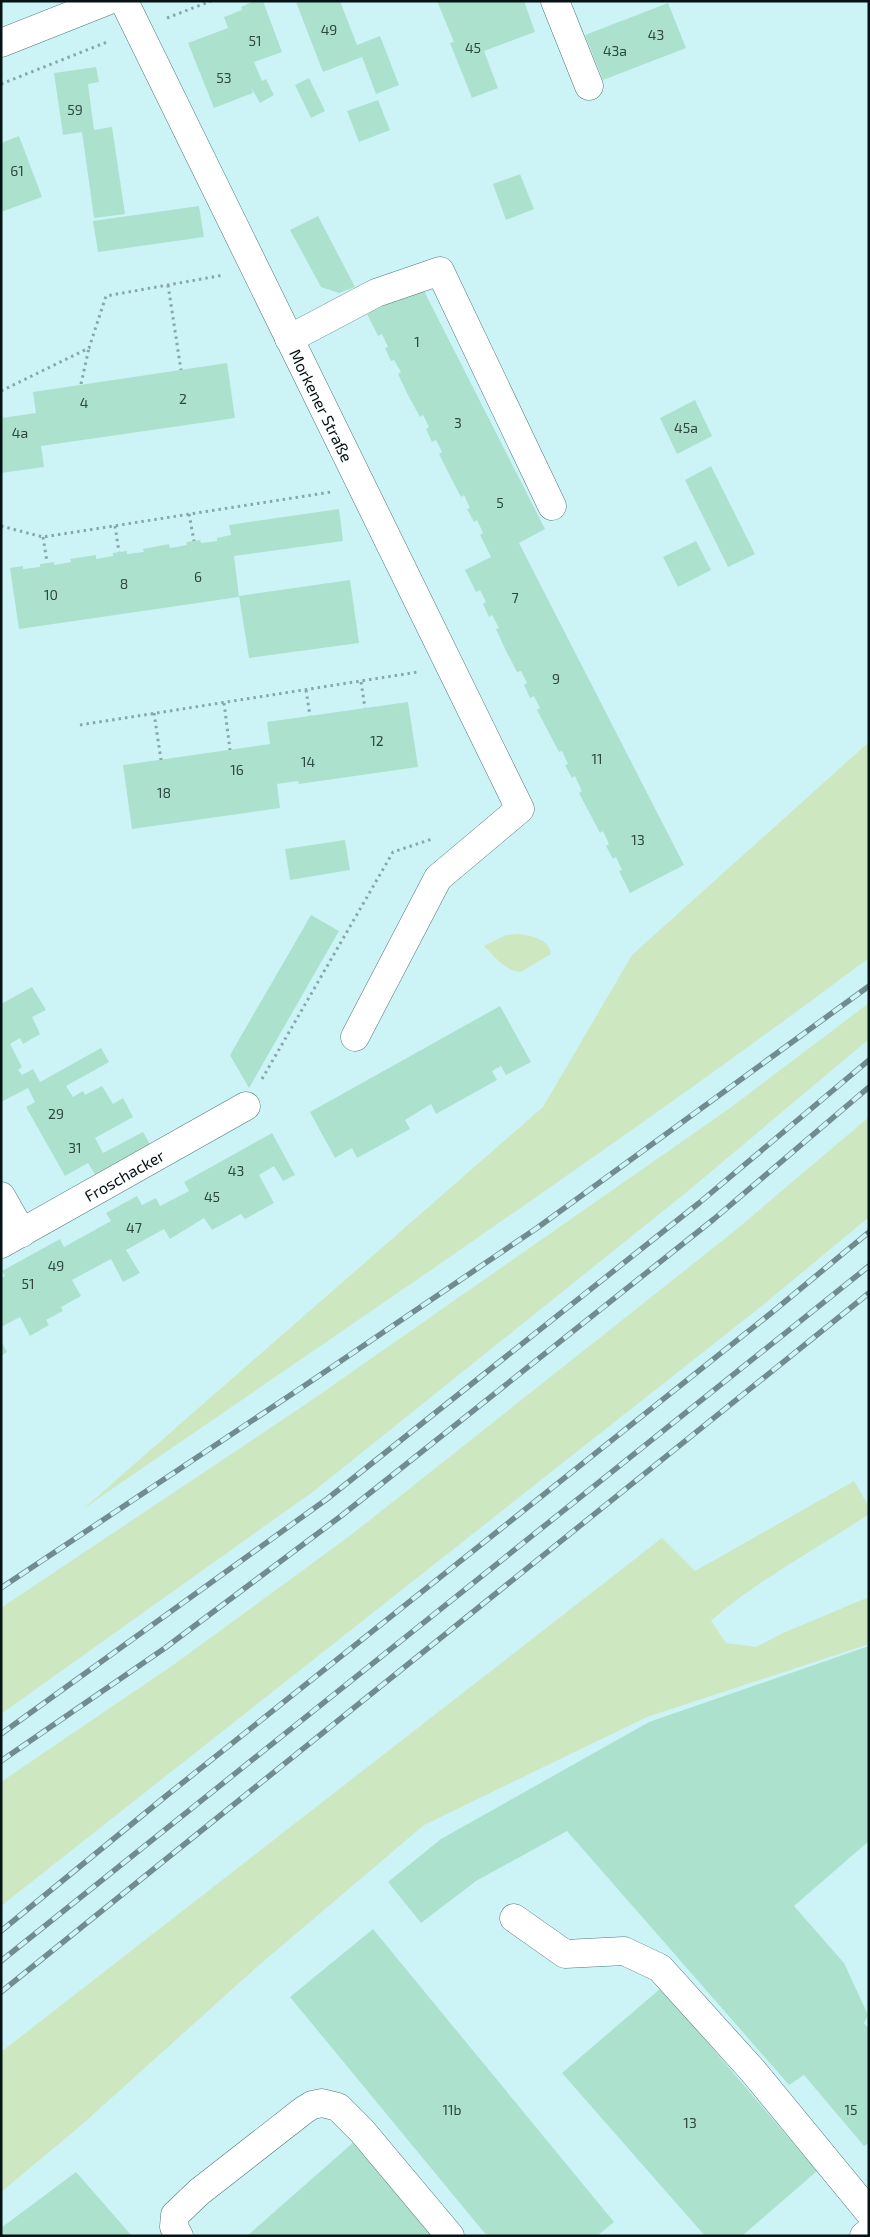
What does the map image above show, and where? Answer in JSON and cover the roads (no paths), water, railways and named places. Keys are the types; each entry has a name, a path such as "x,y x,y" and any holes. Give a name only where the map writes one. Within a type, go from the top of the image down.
{"street":[{"path":"1,43 107,1"},
{"name":"Morkener Straße","path":"124,1 520,810 438,878 355,1037"},
{"path":"555,1 589,86"},
{"path":"289,339 376,293 440,271 552,506"},
{"name":"Froschacker","path":"12,1238 246,1106"},
{"path":"1,1196 12,1238"},
{"path":"514,1918 565,1954 624,1951 660,1968 753,2071 869,2212"},
{"path":"179,2236 174,2227 175,2215 199,2192 304,2110 312,2105 322,2103 338,2107 362,2131 450,2236"},
{"path":"864,2236 869,2232"}],"railway":[{"path":"1,1588 537,1228 869,986"},
{"path":"1,1734 327,1499 699,1203 869,1060"},
{"path":"1,1761 165,1648 341,1516 714,1219 869,1087"},
{"path":"1,1931 166,1796 770,1314 869,1232"},
{"path":"1,1961 869,1266"},
{"path":"1,1992 869,1293"}]}
